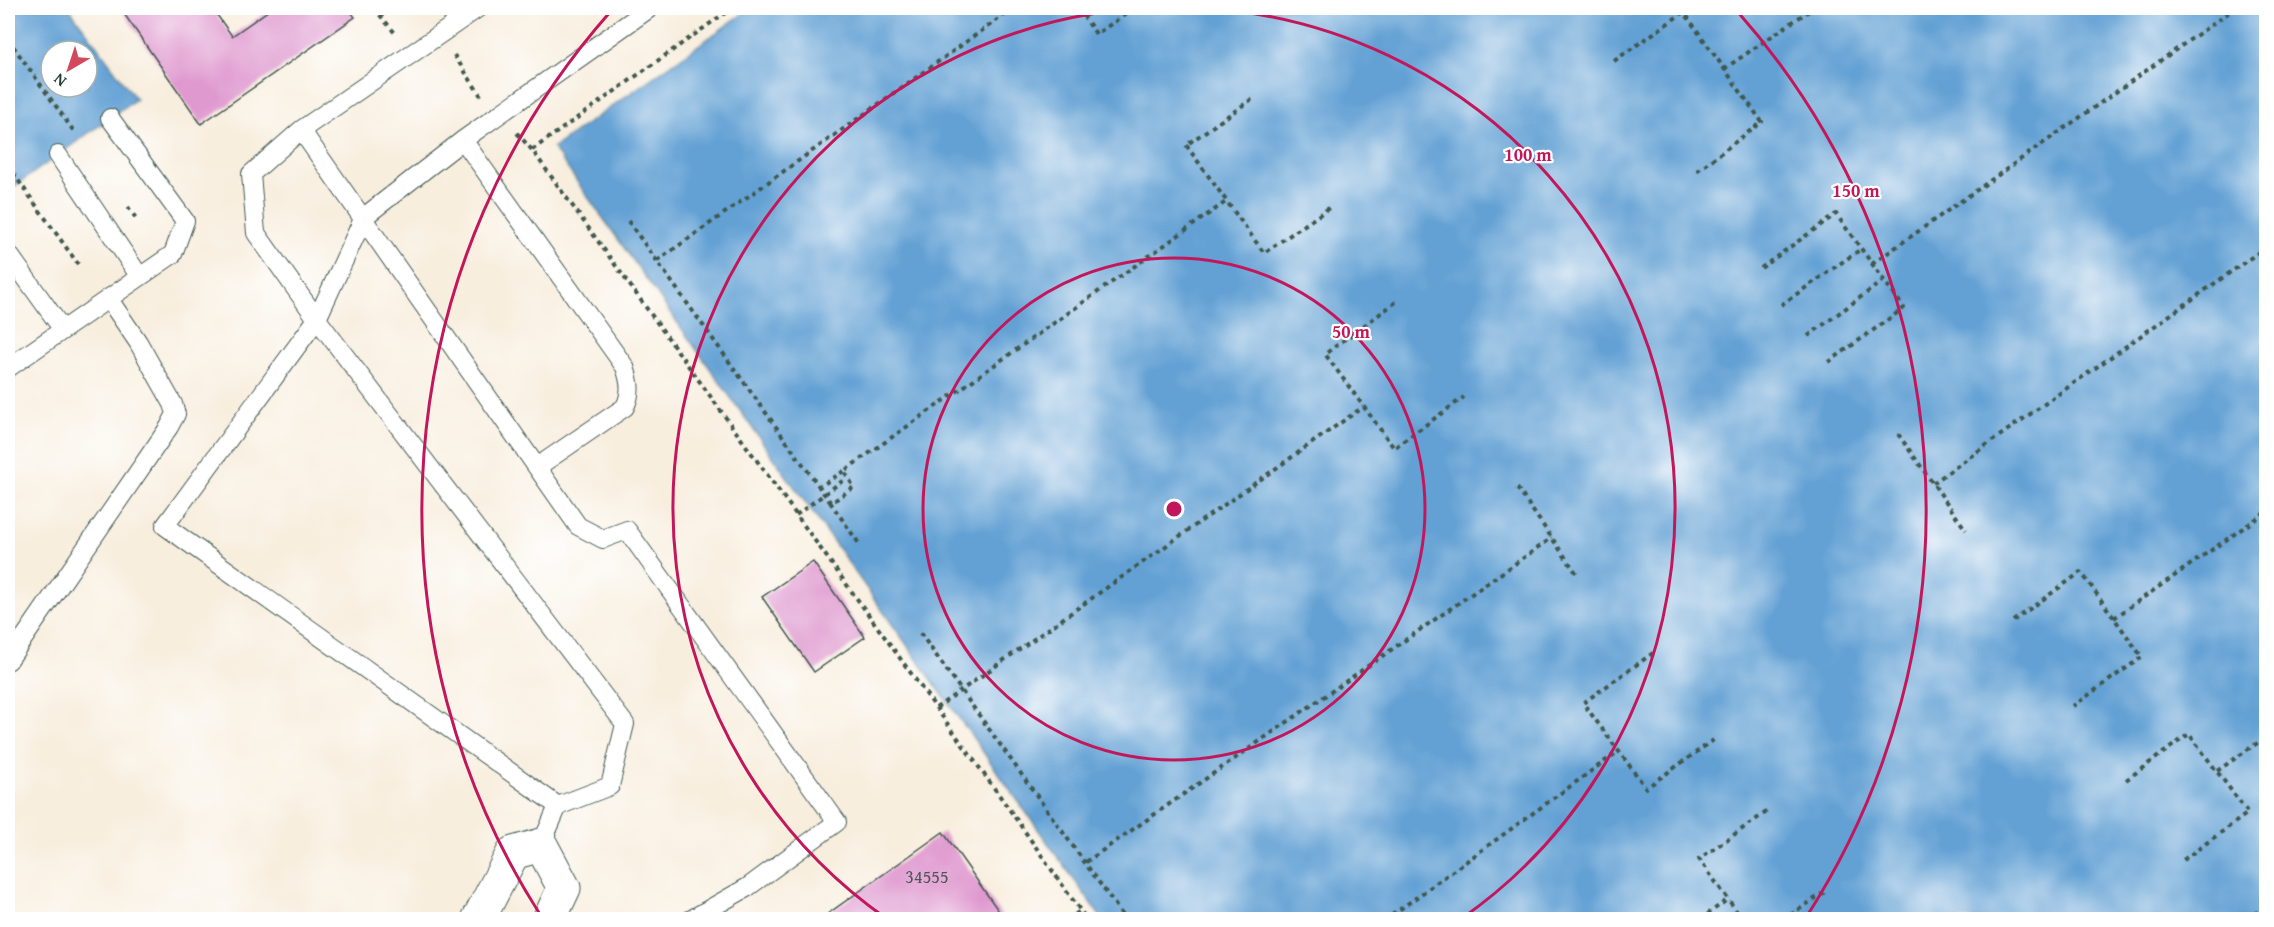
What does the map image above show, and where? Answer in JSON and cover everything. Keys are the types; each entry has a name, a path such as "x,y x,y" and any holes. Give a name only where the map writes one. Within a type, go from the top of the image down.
{"street":[{"path":"478,920 513,853 541,845 564,888 549,920"}],"lane":[{"path":"478,8 301,130 251,174 256,233 316,320 625,724 610,786 558,807 541,845"},
{"path":"558,807 165,526 316,320 364,218 463,140 650,8"},
{"path":"8,368 173,254 185,221 110,118"},
{"path":"301,130 578,526 603,539 627,530 837,822 748,887 690,920"},
{"path":"463,140 625,367 630,383 630,396 625,407 537,467"},
{"path":"58,155 140,277"},
{"path":"8,253 63,330"},
{"path":"8,661 170,427 176,414 173,404 138,342 108,298"}],"path":[{"path":"532,150 732,8"},
{"path":"657,261 1014,8"},
{"path":"1078,8 1096,34 1135,8"},
{"path":"1724,69 1813,8"},
{"path":"1872,264 2235,8"},
{"path":"1614,61 1684,12 1762,122 1694,173"},
{"path":"8,39 76,135"},
{"path":"1252,99 1186,145 1264,253 1329,208"},
{"path":"500,115 532,150 1087,920"},
{"path":"8,166 78,264"},
{"path":"819,488 1227,201"},
{"path":"124,202 138,221"},
{"path":"1761,268 1836,214 1904,308 1828,362"},
{"path":"628,221 860,545"},
{"path":"1933,483 2266,247"},
{"path":"1781,305 1861,249"},
{"path":"1808,336 1884,280"},
{"path":"1396,302 1324,354 1394,448 1464,397"},
{"path":"936,708 1363,407"},
{"path":"1898,434 1966,530"},
{"path":"831,503 854,487 844,471"},
{"path":"796,515 844,479"},
{"path":"1517,488 1577,574"},
{"path":"2114,618 2266,512"},
{"path":"1086,862 1552,538"},
{"path":"2013,621 2081,572 2142,657 2073,706"},
{"path":"920,633 1126,920"},
{"path":"1653,653 1583,703 1646,788 1715,739"},
{"path":"2126,780 2190,734 2248,813 2183,860"},
{"path":"2217,771 2266,737"},
{"path":"1385,920 1619,751"},
{"path":"1743,920 1699,859 1768,812"},
{"path":"1783,920 1825,892"},
{"path":"1700,920 1728,899"},
{"path":"2247,920 2266,906"},
{"path":"1068,920 1081,910"}],"water":[{"path":"8,8 69,8 92,39 39,39 39,99 99,99 99,49 136,99 8,191"},
{"path":"751,8 2266,8 2266,919 1102,919 553,148"}],"building":[{"path":"120,8 212,8 232,36 272,8 348,8 355,17 201,124"},
{"path":"813,562 865,637 814,672 762,597"},
{"path":"943,832 1005,920 819,920"}]}
